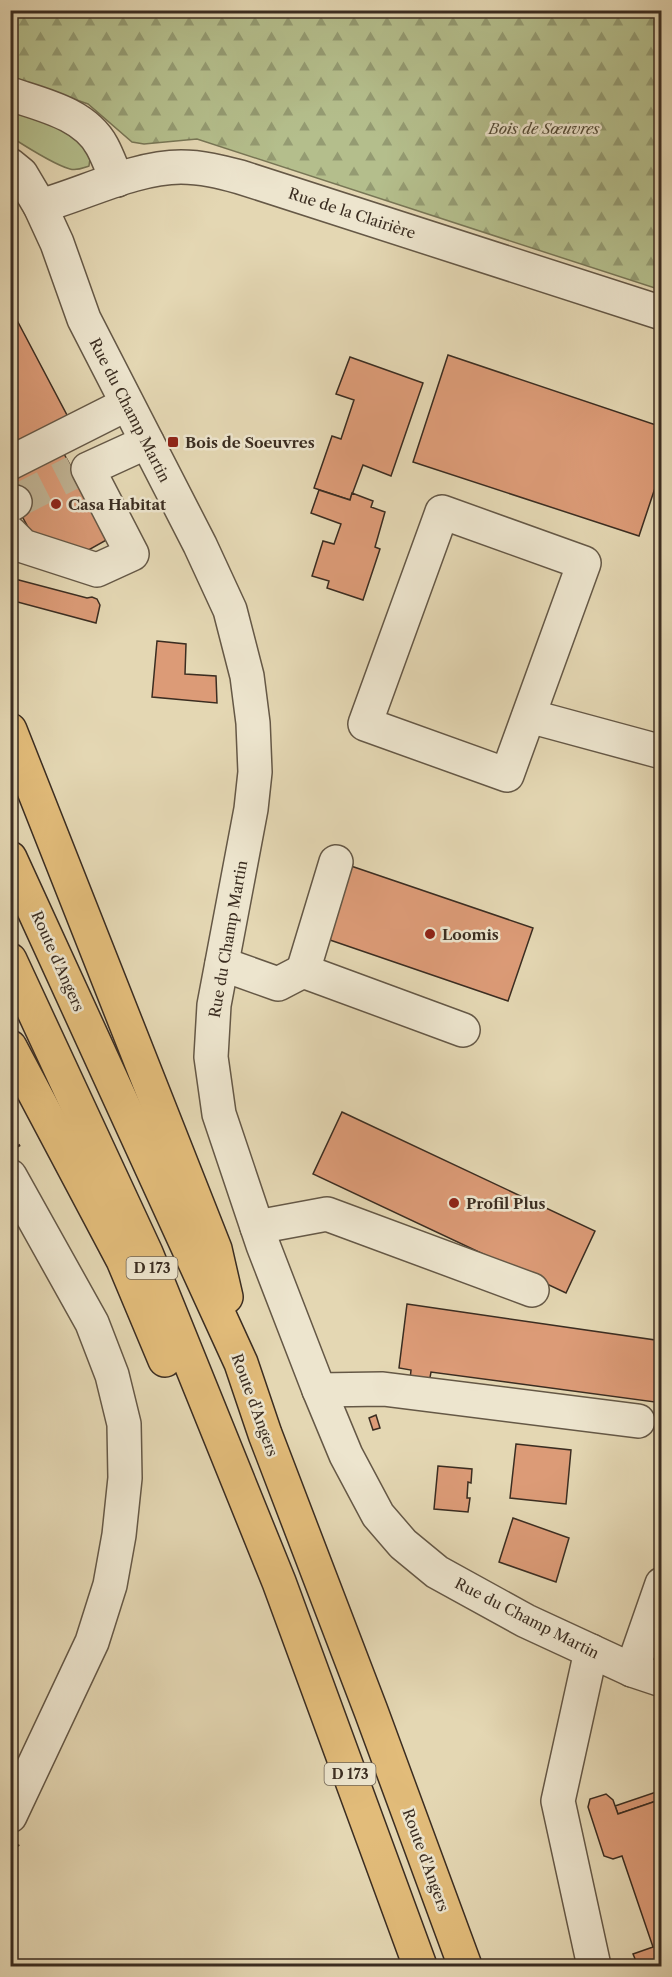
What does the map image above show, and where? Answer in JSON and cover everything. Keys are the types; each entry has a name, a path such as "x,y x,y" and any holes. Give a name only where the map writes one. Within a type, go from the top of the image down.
{"highway":[{"path":"10,730 215,1249 241,1363"},
{"name":"Route d'Angers","path":"10,858 241,1363 265,1434 465,1966"},
{"name":"D 173","path":"10,960 146,1253 279,1582 420,1966"},
{"path":"10,1047 123,1260 223,1498 279,1582"}],"street":[{"path":"10,94 51,107 90,130 102,145 117,180"},
{"name":"Rue du Champ Martin","path":"10,165 21,174 40,206 57,243 84,319 200,544 230,610 248,676 255,772 251,809 214,1005 211,1057 219,1114 257,1227 346,1455 378,1515 403,1544 437,1572 526,1622 647,1675"},
{"name":"Rue de la Clairière","path":"40,206 149,171 180,167 206,168 662,313"},
{"path":"10,464 127,404"},
{"path":"12,513 23,546 98,570 132,554 81,471 147,442"},
{"path":"442,512 584,563 529,716 507,775 365,724 442,512"},
{"path":"529,716 662,752"},
{"path":"222,964 278,984 303,971 336,862"},
{"path":"303,971 414,1010 463,1030"},
{"path":"10,1176 92,1323 112,1374 124,1424 125,1478 119,1535 110,1585 92,1641 10,1816"},
{"path":"257,1227 327,1214 532,1290"},
{"path":"319,1390 383,1389 638,1421"},
{"path":"647,1675 662,1584"},
{"path":"591,1651 558,1801 594,1966"}],"green space":[{"name":"Bois de Sœuvres","path":"11,11 661,11 661,290 197,139 144,144 132,142 88,104 11,77"},
{"path":"10,107 73,131 90,158 89,166 75,170 64,167 11,137"}],"building":[{"path":"10,307 68,417 10,444"},
{"path":"448,355 662,427 662,467 639,536 413,462"},
{"path":"350,357 423,383 391,476 363,465 350,500 314,488 332,436 341,439 354,400 336,394"},
{"path":"63,452 110,538 85,552 35,540 10,494 10,481"},
{"path":"319,490 350,500 352,493 373,501 371,507 385,512 375,547 380,549 363,600 327,588 329,581 312,576 323,541 334,544 341,524 311,513"},
{"path":"15,579 97,599 100,605 96,623 10,600"},
{"path":"157,641 186,644 185,674 216,676 217,703 152,697"},
{"name":"Loomis","path":"351,866 533,928 508,1001 327,939"},
{"name":"Profil Plus","path":"342,1112 595,1231 566,1293 313,1174"},
{"path":"407,1304 662,1341 662,1403 431,1372 429,1383 410,1380 411,1370 399,1368"},
{"path":"376,1415 380,1428 373,1430 369,1418"},
{"path":"516,1444 571,1450 566,1504 510,1498"},
{"path":"438,1466 472,1469 471,1483 468,1482 467,1498 470,1498 468,1512 434,1509"},
{"path":"513,1518 569,1538 556,1582 499,1562"},
{"path":"662,1790 662,1799 618,1814 615,1806"},
{"path":"606,1794 613,1800 618,1814 662,1799 662,1966 638,1966 633,1954 653,1947 622,1856 613,1859 604,1856 588,1807 590,1799"}],"tunnel":[{"path":"15,502 74,472"}],"place":[{"name":"Bois de Soeuvres","path":"173,442"},
{"name":"Casa Habitat","path":"56,504"},
{"name":"Loomis","path":"430,934"},
{"name":"Profil Plus","path":"454,1203"}]}
